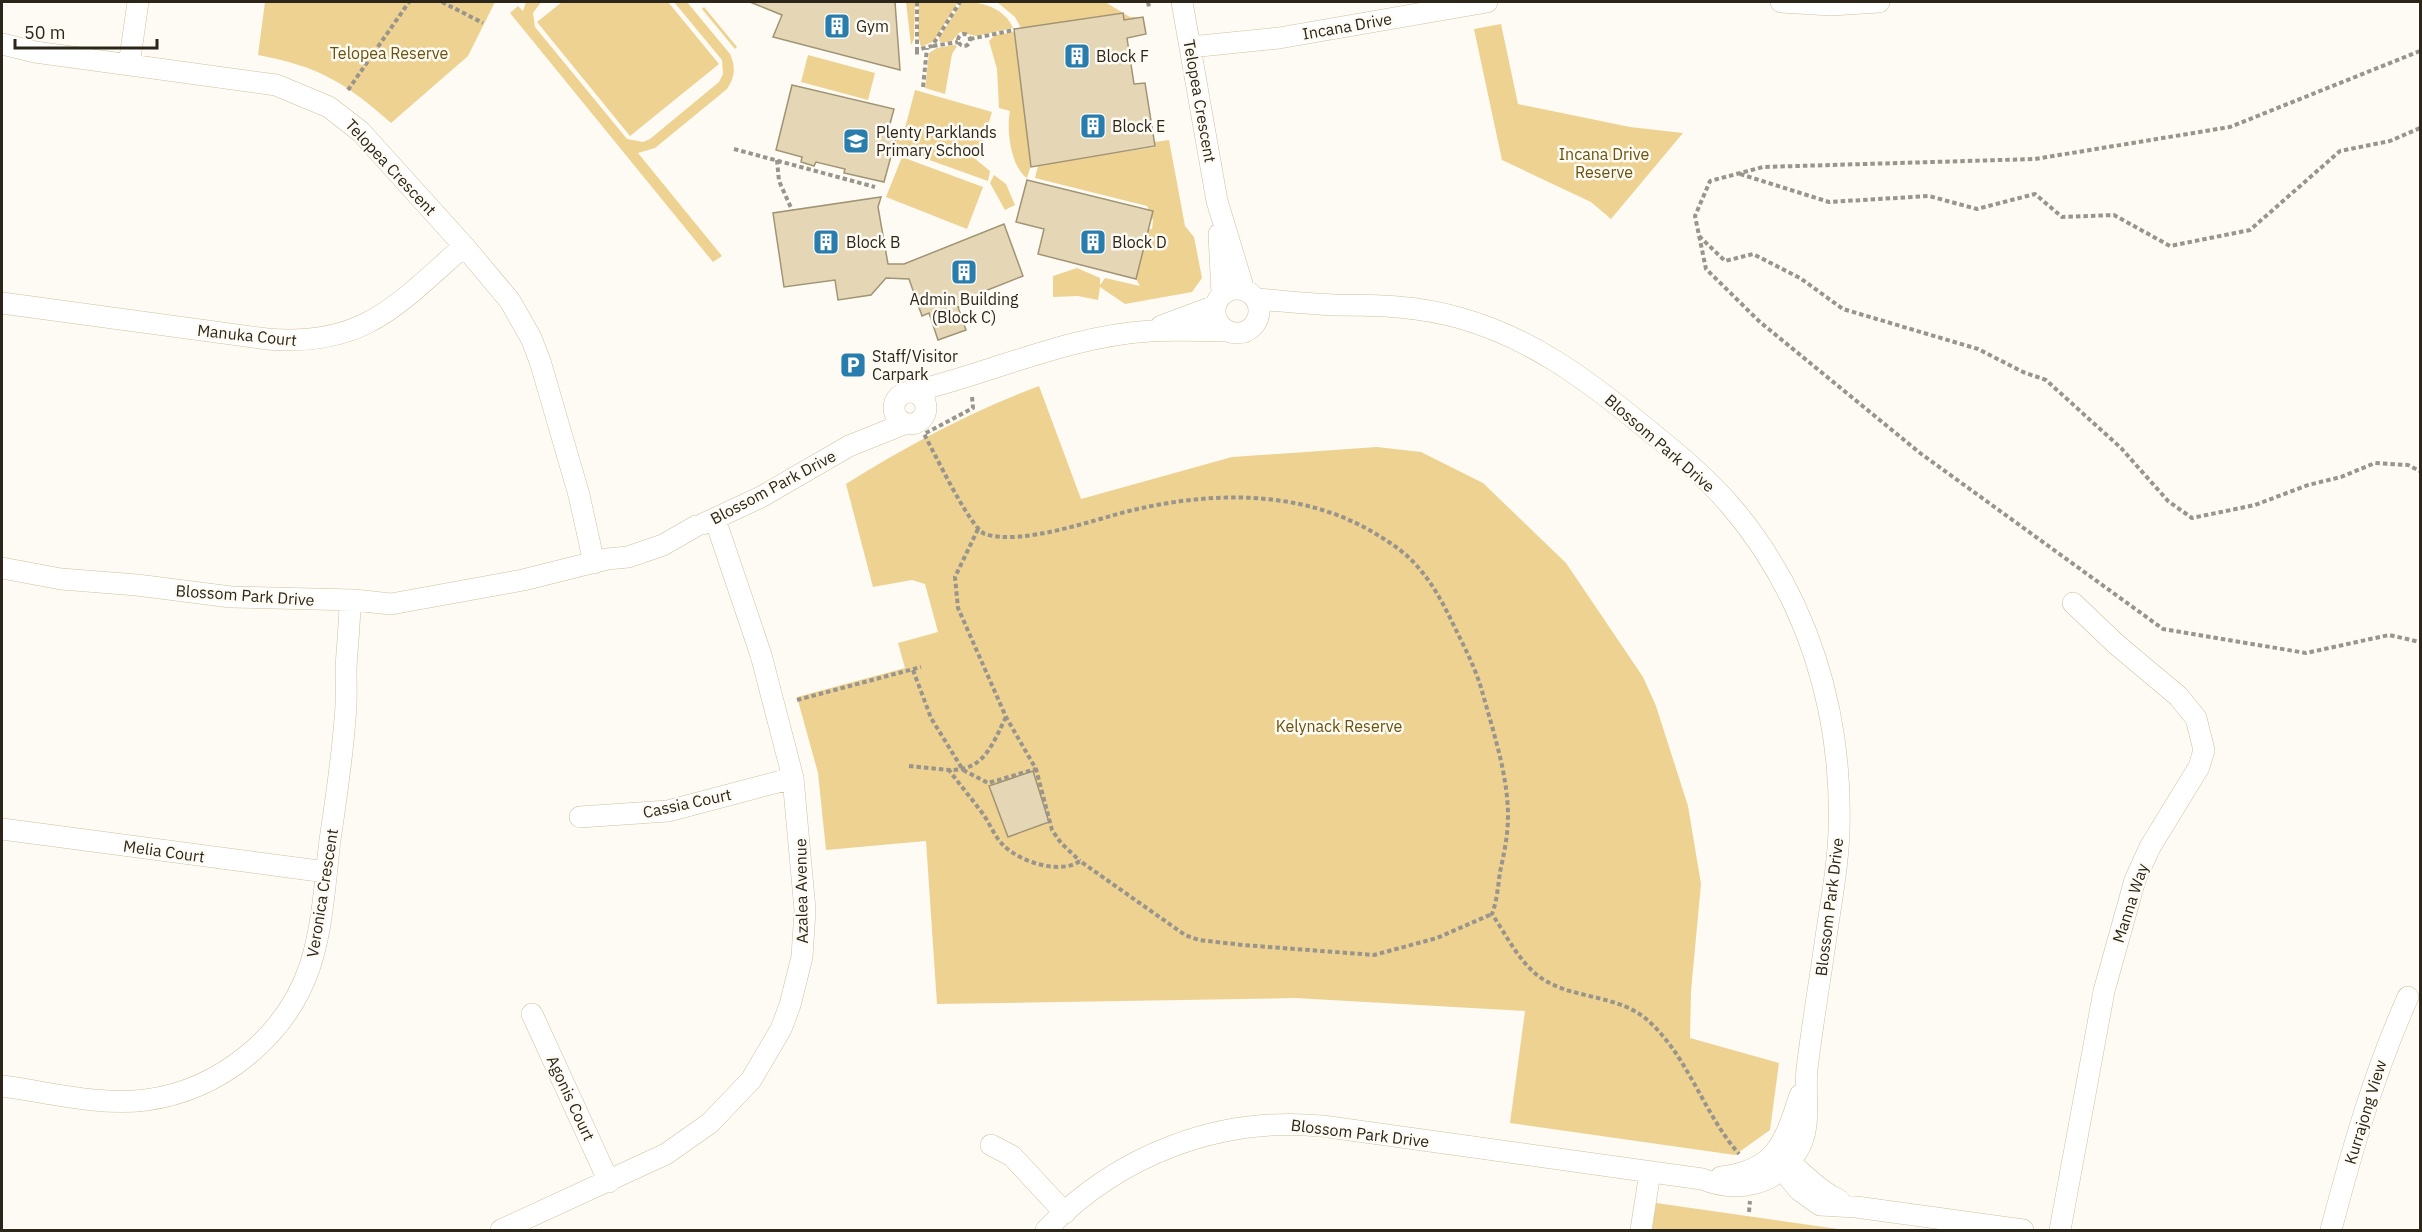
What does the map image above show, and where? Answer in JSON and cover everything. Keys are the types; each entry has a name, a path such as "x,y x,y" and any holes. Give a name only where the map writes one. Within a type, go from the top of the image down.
{"street":[{"path":"129,65 138,2"},
{"name":"Telopea Crescent","path":"1182,2 1217,201 1218,300"},
{"name":"Incana Drive","path":"1191,54 1441,5 1487,2"},
{"path":"1781,2 1831,5 1879,2"},
{"name":"Telopea Crescent","path":"2,44 35,52 263,82 291,89 329,106 345,117 378,149 510,301 531,338 579,495 596,532 601,561"},
{"name":"Telopea Crescent","path":"1217,201 1253,302"},
{"name":"Manuka Court","path":"2,303 267,339 307,340 353,331 380,317 464,246"},
{"path":"903,397 893,413 904,424 917,423 926,413 968,388 985,370 1060,348 1150,331 1243,333 1250,329 1253,302 1232,289 1218,300 1150,331"},
{"path":"1218,300 1217,321 1228,331"},
{"name":"Blossom Park Drive","path":"1046,1230 1116,1174 1168,1147 1216,1131 1274,1124 1306,1124 1362,1131 1702,1179 1748,1178 1782,1161 1785,1140 1807,1073 1837,860 1839,792 1837,755 1834,726 1821,670 1794,604 1766,554 1731,506 1710,484 1621,408 1560,362 1511,335 1461,318 1405,306 1253,302"},
{"path":"903,397 968,388"},
{"path":"903,397 922,397 926,413"},
{"name":"Blossom Park Drive","path":"849,446 903,397"},
{"name":"Blossom Park Drive","path":"2,566 60,579 137,585 231,597 347,601 389,593 448,593 523,580 601,561 639,542 704,523 849,446 904,424"},
{"name":"Azalea Avenue","path":"501,1230 666,1154 710,1123 751,1080 781,1029 798,978 804,933 800,840 793,778 761,655 736,585 713,551 704,523"},
{"name":"Veronica Crescent","path":"2,1086 104,1100 145,1100 189,1089 236,1065 275,1028 302,986 315,945 344,740 346,668 351,630 347,601"},
{"name":"Manna Way","path":"2060,1230 2104,991 2135,880 2150,847 2199,767 2204,750 2196,718 2178,696 2116,644 2073,603"},
{"name":"Cassia Court","path":"580,817 668,811 793,778"},
{"name":"Melia Court","path":"2,829 326,872"},
{"name":"Kurrajong View","path":"2331,1230 2364,1107 2385,1048 2408,997"},
{"name":"Agonis Court","path":"532,1014 609,1182"},
{"path":"991,1144 1012,1156 1065,1213"},
{"path":"1782,1161 1799,1190 1820,1204 2023,1230"},
{"path":"1641,1230 1650,1172"}],"path":[{"path":"348,90 410,2"},
{"path":"442,2 483,23"},
{"path":"917,2 917,57"},
{"path":"932,46 960,2"},
{"path":"917,50 958,42 965,46 970,39 1014,30"},
{"path":"958,42 962,35 970,39"},
{"path":"923,87 927,48"},
{"path":"2421,51 2230,127 2035,159 1763,168 1710,181 1695,216 1706,269 1760,322 1920,453 2163,629 2306,653 2389,635 2421,642"},
{"path":"1740,174 1829,202 1929,196 1977,209 2035,194 2062,217 2114,215 2170,246 2250,230 2340,151 2390,141 2421,128"},
{"path":"734,149 875,187"},
{"path":"777,160 779,180 792,210"},
{"path":"1699,236 1725,261 1753,254 1800,278 1843,309 1978,349 2023,372 2046,380 2121,448 2168,501 2192,518 2255,505 2308,485 2341,477 2375,463 2408,465 2421,471"},
{"path":"968,388 973,408 924,434 978,529 997,536 1033,534 1073,528 1155,505 1228,498 1259,498 1330,510 1353,520 1404,553 1416,564 1440,596 1478,677 1495,738 1508,816 1492,914 1525,962 1537,975 1560,987 1627,1006 1651,1024 1676,1057 1739,1155 1748,1178 1749,1212"},
{"path":"978,529 955,577 954,597 970,641 1006,717 1036,769 1052,830 1061,843 1080,861 1166,924 1185,935 1213,942 1374,955 1437,938 1492,914"},
{"path":"797,700 921,667"},
{"path":"913,670 931,718 963,770 988,783 1036,769"},
{"path":"909,766 963,770 975,765 982,758 1006,717"},
{"path":"949,770 984,815 1003,845 1011,851 1053,867 1068,868 1080,861"}],"green space":[{"name":"Telopea Reserve","path":"265,2 495,2 468,56 391,123 360,97 330,78 298,65 258,55"},
{"path":"526,2 541,2 533,13 535,27 627,139 643,142 650,139 719,82 723,74 722,60 674,2 687,2 730,54 734,72 727,89 655,148 638,153 722,256 713,262 510,13 518,6 523,11"},
{"path":"562,2 668,2 719,64 630,136 537,22"},
{"path":"906,2 915,2 914,39 911,45"},
{"path":"919,2 958,2 934,41 921,47 918,35"},
{"path":"962,2 992,7 1004,15 1013,28 976,36 960,32 951,42 940,42 939,38"},
{"path":"997,2 1105,2 1130,17 1143,17 1124,20 1122,13 1021,28 1015,17"},
{"path":"704,7 737,47 735,49 702,9"},
{"name":"Incana Drive Reserve","path":"1501,24 1518,104 1630,127 1683,133 1611,219 1591,202 1502,160 1474,29"},
{"path":"1014,32 1031,165 1027,178 1017,166 1011,148 1010,111 999,108 997,69 989,41 995,35"},
{"path":"957,46 952,54 945,94 925,88 929,53 937,48"},
{"path":"808,55 875,73 868,100 801,82"},
{"path":"915,90 992,112 980,153 963,149 990,171 988,181 893,147 897,131 904,132"},
{"path":"1035,138 1052,163 1155,147 1155,142 1169,140 1185,226 1194,237 1202,278 1192,292 1125,304 1100,287 1098,300 1078,296 1053,297 1053,276 1077,268 1100,278 1100,285 1105,278 1140,286 1136,279 1148,229 1152,229 1153,220 1147,206 1035,178 1038,166"},
{"path":"902,157 983,187 967,229 886,197"},
{"path":"994,175 1006,184 1015,205 1005,210 990,183"},
{"name":"Kelynack Reserve","path":"1039,386 1081,499 1232,457 1377,447 1421,452 1483,483 1566,563 1643,677 1656,706 1688,806 1701,884 1691,991 1690,1038 1779,1063 1770,1130 1735,1155 1510,1123 1525,1011 1295,998 937,1004 926,841 826,850 818,773 797,697 905,668 898,643 938,632 925,584 912,580 873,587 846,484 940,430"},
{"path":"1656,1203 1845,1230 1652,1230"}],"building":[{"name":"Gym","path":"750,2 895,2 900,70 773,37 782,15"},
{"path":"1123,13 1124,20 1143,17 1146,34 1127,38 1134,84 1145,83 1155,146 1031,167 1014,29"},
{"path":"792,85 894,109 888,131 897,134 884,182 844,173 845,169 816,162 814,166 801,162 802,157 776,150"},
{"name":"Block D","path":"1027,180 1153,211 1136,279 1038,254 1044,229 1016,222"},
{"path":"881,197 878,207 888,264 904,264 1004,224 1023,276 980,293 982,298 958,307 966,330 938,340 929,313 922,316 909,279 886,278 871,295 838,300 835,280 784,287 773,213"},
{"path":"1033,771 1049,822 1008,837 989,786"}],"place":[{"name":"Gym","path":"837,26"},
{"name":"Block F","path":"1077,56"},
{"name":"Block E","path":"1093,126"},
{"name":"Plenty Parklands Primary School","path":"856,141"},
{"name":"Block B","path":"826,242"},
{"name":"Block D","path":"1093,242"},
{"name":"Admin Building (Block C)","path":"964,272"},
{"name":"Staff/Visitor Carpark","path":"853,365"}]}
